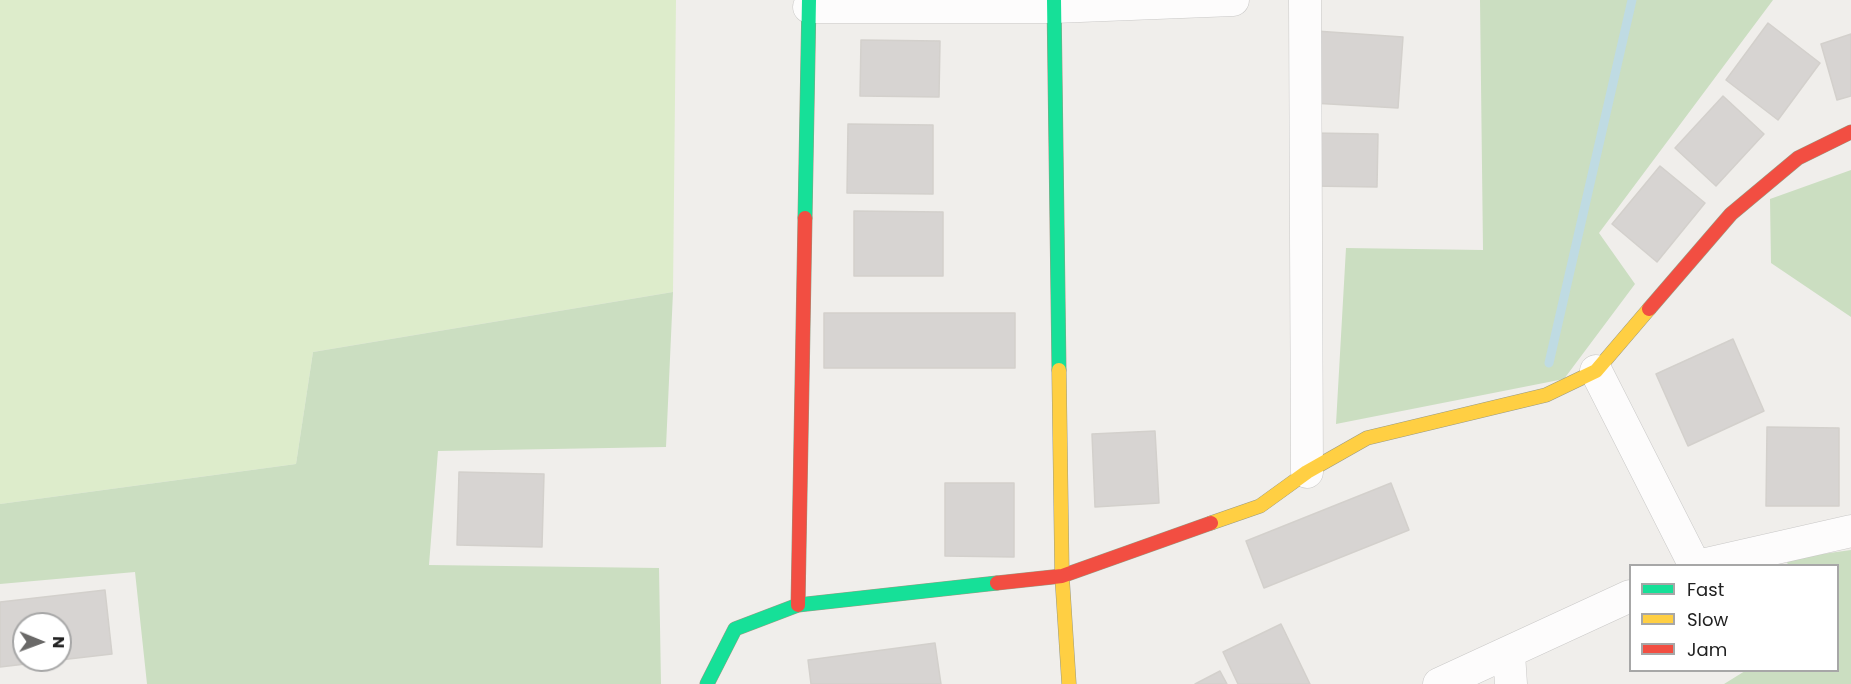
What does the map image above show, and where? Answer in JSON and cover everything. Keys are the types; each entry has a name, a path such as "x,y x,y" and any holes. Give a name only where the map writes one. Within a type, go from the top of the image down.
{"street":[{"path":"798,605 809,3 1054,4 1233,0"},
{"path":"1305,0 1307,472"},
{"path":"1054,4 1062,576 1069,684"},
{"path":"707,684 735,629 798,605 1062,576 1260,506 1307,472 1367,438 1546,394 1596,371 1731,214 1798,158 1851,132"},
{"path":"1596,371 1695,564"},
{"path":"1705,564 1851,531"},
{"path":"1439,684 1510,669 1629,597"}],"green space":[{"path":"0,0 676,0 673,292 313,352 296,464 0,504"},
{"path":"1480,0 1773,0 1599,233 1635,284 1564,379 1336,424 1346,248 1483,250"},
{"path":"1851,170 1851,317 1771,263 1770,199"},
{"path":"673,292 666,447 438,451 429,565 659,568 661,684 147,684 135,572 0,584 0,504 296,464 313,352"},
{"path":"1851,550 1851,684 1724,684 1743,672 1839,672 1839,564 1788,564 1786,559"}],"building":[{"path":"1768,23 1820,63 1778,120 1726,80"},
{"path":"1316,31 1403,37 1398,108 1312,103"},
{"path":"1851,34 1851,96 1837,100 1821,44"},
{"path":"861,40 940,41 939,97 860,96"},
{"path":"1723,96 1764,134 1716,186 1675,148"},
{"path":"848,124 933,125 933,194 847,193"},
{"path":"1312,133 1378,134 1377,187 1311,186"},
{"path":"1660,166 1705,203 1657,262 1612,224"},
{"path":"854,211 943,212 943,276 854,276"},
{"path":"824,313 1015,313 1015,368 824,368"},
{"path":"1733,339 1764,411 1688,446 1656,374"},
{"path":"1767,427 1839,428 1839,506 1766,506"},
{"path":"1155,431 1159,503 1095,507 1092,434"},
{"path":"459,472 544,474 542,547 457,545"},
{"path":"945,483 1014,483 1014,557 945,556"},
{"path":"1391,483 1409,530 1264,588 1246,541"},
{"path":"105,590 112,654 72,659 72,612 12,612 12,666 0,667 0,602"},
{"path":"1281,624 1310,684 1238,684 1223,652"},
{"path":"935,643 941,684 811,684 808,660"},
{"path":"1220,671 1227,684 1195,684"}],"waterway":[{"path":"1549,363 1632,0"}],"traffic: fast":[{"path":"805,218 809,0"},
{"path":"1054,0 1059,370"},
{"path":"707,684 735,629 798,605 997,583"}],"traffic: slow":[{"path":"1211,523 1260,506 1307,472 1367,438 1546,395 1596,371 1649,309"},
{"path":"1059,370 1062,576 1069,684"}],"traffic: jam":[{"path":"1649,309 1731,214 1798,158 1851,132"},
{"path":"798,605 805,218"},
{"path":"997,583 1062,576 1211,523"}]}
